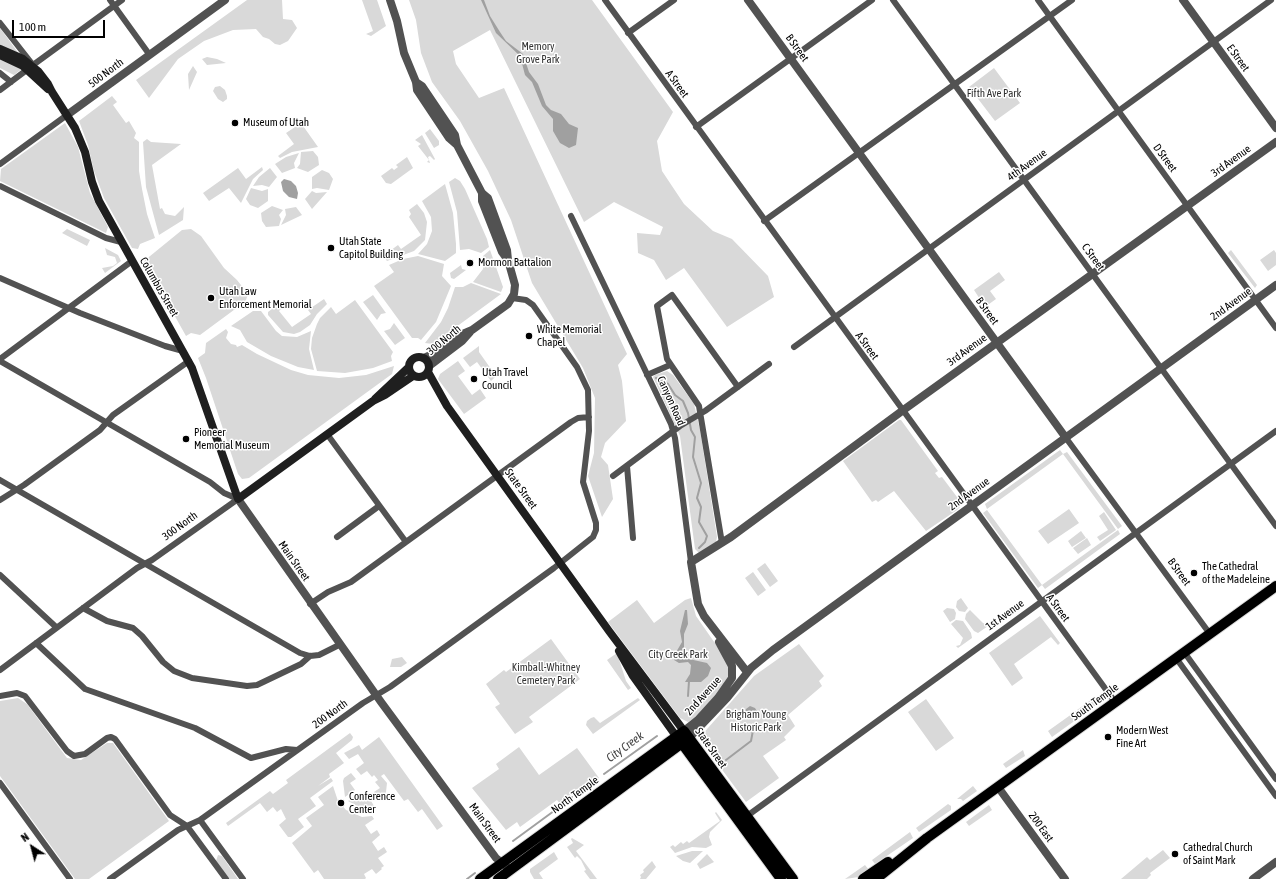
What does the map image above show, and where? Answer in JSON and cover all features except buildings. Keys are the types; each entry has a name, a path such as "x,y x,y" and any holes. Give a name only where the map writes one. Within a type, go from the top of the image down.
{"main road":[{"path":"0,49 16,55 30,67"},
{"path":"0,55 30,67"},
{"name":"Columbus Street","path":"30,67 46,80 67,115 82,143 92,182 99,201 189,361 238,499"},
{"path":"414,358 424,358 428,369 417,376 408,368 410,362 414,358"},
{"name":"300 North","path":"373,401 382,390 408,368"},
{"name":"State Street","path":"428,369 443,400 609,631 633,676 747,816 793,879"},
{"name":"State Street","path":"417,376 443,400"},
{"name":"300 North","path":"238,499 373,401 417,376"},
{"name":"South Temple","path":"863,879 927,838 1276,586"},
{"name":"State Street","path":"683,737 780,879"},
{"name":"North Temple","path":"480,879 501,869 683,737"},
{"name":"South Temple","path":"876,879 927,838"}],"street":[{"path":"110,0 149,54"},
{"path":"0,90 122,0"},
{"name":"500 North","path":"0,164 225,0"},
{"path":"390,0 404,53 416,82 417,90 450,138 457,145 482,194 482,201 502,252 508,260 515,285 512,298"},
{"name":"A Street","path":"604,0 1115,702"},
{"path":"628,33 674,0"},
{"name":"B Street","path":"748,0 1210,634"},
{"path":"696,127 872,0"},
{"name":"C Street","path":"893,0 1276,526"},
{"name":"D Street","path":"1038,0 1276,328"},
{"path":"764,221 1072,0"},
{"name":"E Street","path":"1183,0 1276,128"},
{"name":"4th Avenue","path":"794,347 1271,0"},
{"name":"Columbus Street","path":"0,23 30,67"},
{"path":"0,73 11,82"},
{"name":"3rd Avenue","path":"691,562 722,543 902,411 1276,142"},
{"path":"0,186 106,238 121,242"},
{"name":"Canyon Road","path":"571,216 673,431 698,604 704,616 747,672"},
{"path":"0,360 132,261"},
{"path":"0,278 69,308 165,346 183,351"},
{"name":"2nd Avenue","path":"683,737 727,698 747,672 773,650 1276,285"},
{"name":"Canyon Road","path":"722,543 698,404 670,365 666,354 657,306 672,295 738,386"},
{"name":"300 North","path":"428,369 462,341 472,330 508,304 512,298"},
{"name":"200 North","path":"110,879 174,833 200,820 362,703 390,687 588,543 596,530 596,523 583,482 583,465 589,438 588,390 577,367 531,303 526,300 512,298"},
{"name":"300 North","path":"424,358 458,336 472,330"},
{"name":"Main Street","path":"0,360 106,424 210,482 224,493 238,499 339,645 501,869"},
{"path":"0,500 17,490 100,430 113,415 189,361"},
{"path":"613,476 673,431 700,414 769,364"},
{"path":"647,375 670,365"},
{"path":"310,604 328,592 351,582 570,422 578,418 589,417"},
{"name":"1st Avenue","path":"747,816 1276,431"},
{"path":"327,434 406,542"},
{"path":"627,466 633,538"},
{"path":"0,480 300,653 310,656"},
{"name":"300 North","path":"0,670 56,627 238,499"},
{"path":"337,537 379,506"},
{"path":"0,575 56,627"},
{"path":"83,608 107,621 133,628 142,636 163,662 174,671 192,678 247,686 257,685 300,664 310,656 324,653 339,645"},
{"name":"Canyon Road","path":"715,630 721,647 731,662 733,674"},
{"path":"36,643 85,689 195,728 251,758 286,749 297,750"},
{"path":"1180,655 1276,779"},
{"path":"1180,655 1276,796"},
{"name":"2nd Avenue","path":"683,737 718,698 731,681 733,674"},
{"path":"0,696 17,693 25,696 67,751 74,756 81,756 107,738 113,738 170,815 187,826 226,879"},
{"path":"0,783 70,879"},
{"name":"200 East","path":"998,787 1065,879"},
{"path":"200,820 243,879"},
{"path":"1253,879 1276,862"}],"green space":[{"path":"247,0 282,0 283,19 292,20 297,28 288,41 280,45 275,44 269,39 263,37 256,29 233,30 204,41 178,59 149,98 136,80"},
{"path":"362,0 377,0 386,26 371,36 366,34 373,31"},
{"name":"Memory Grove Park","path":"409,0 592,0 673,112 657,141 662,171 684,204 713,231 732,239 768,276 774,297 727,327 684,268 666,280 654,260 638,253 637,233 660,235 663,227 614,202 584,222 490,30 453,51 456,64 479,98 504,88 627,354 618,365 622,381 626,421 605,443 601,457 608,465 613,499 602,517 588,476 594,453 595,398 583,368 532,283 511,220 488,171 460,121 432,82 421,53 416,20"},
{"path":"0,28 27,65 14,75 0,68"},
{"path":"207,57 226,63 207,65 202,59"},
{"path":"193,66 197,72 189,90 188,74"},
{"name":"Fifth Ave Park","path":"994,68 1020,103 995,121 969,87"},
{"path":"220,86 225,90 227,96 227,99 223,102 218,99 213,91 215,87"},
{"path":"112,96 117,102 113,105 126,123 129,121 136,133 134,138 139,142 139,171 142,189 147,214 155,238 140,244 138,249 132,248 104,198 79,121"},
{"path":"65,123 78,147 90,193 108,227 106,233 0,181 1,169"},
{"path":"301,123 318,147 292,152 280,158 278,156 294,144 286,133"},
{"path":"430,129 439,141 439,145 434,148 425,133"},
{"path":"422,135 435,159 434,160 430,156 428,157 429,160 418,146 421,144 415,140"},
{"path":"147,139 151,142 181,144 152,165 160,209 162,208 165,214 175,216 184,207 183,220 159,235 146,187 143,142"},
{"path":"313,151 318,157 319,165 308,172 297,168 300,164 301,152"},
{"path":"299,153 294,163 295,168 282,173 275,164 286,157"},
{"path":"407,157 413,168 391,184 386,183 381,176 392,168 394,170 398,167 396,165"},
{"path":"262,167 263,170 253,179 241,203 229,188 209,201 203,193 238,168 246,179"},
{"path":"270,168 277,177 269,187 262,185 253,186 259,177"},
{"path":"322,170 329,173 333,179 329,190 317,188 312,189 312,177"},
{"path":"455,178 460,181 465,189 487,239 489,247 481,253 469,249 460,250 457,212 449,182"},
{"path":"445,184 453,213 456,253 445,261 418,254 427,244 432,231 431,217 422,201"},
{"path":"251,188 262,191 268,189 268,201 258,208 250,205 246,199"},
{"path":"312,191 316,193 327,192 312,209 305,199"},
{"path":"417,204 424,213 427,222 425,240 414,251 387,261 383,256 398,245 401,249 421,235 409,217 411,214 409,210"},
{"path":"272,206 283,210 279,215 281,219 279,226 266,227 262,221 261,213"},
{"path":"296,207 302,215 281,225 286,215 285,209"},
{"path":"67,229 90,240 87,246 62,233"},
{"path":"191,229 201,236 224,268 237,280 248,294 246,300 242,304 200,335 191,333 186,336 144,261 182,230"},
{"path":"105,248 118,255 121,261 105,273 102,268 113,266 117,263 115,257 107,255"},
{"path":"490,250 503,287 501,292 473,282 483,269 483,256"},
{"path":"1231,250 1257,285 1255,288 1228,253"},
{"path":"1274,250 1276,253 1276,265 1268,271 1260,260"},
{"path":"418,256 444,264 442,276 451,286 436,322 421,340 418,338 412,338 374,286 394,272 389,265 403,259"},
{"path":"461,265 462,269 466,270 454,279 451,278 450,273"},
{"path":"999,272 1005,280 990,291 996,299 985,307 974,290"},
{"path":"471,283 501,294 433,344 425,343 441,322 448,308 455,287 463,287"},
{"path":"373,295 386,313 381,314 377,320 363,302"},
{"path":"324,299 327,304 317,314 310,325 294,334 283,332 268,315 268,312 280,303 283,307 279,311 292,327 311,314 308,310"},
{"path":"355,300 393,352 391,356 392,361 373,368 345,373 317,371 311,349 312,338 320,318 331,307 336,314"},
{"path":"253,311 261,311 276,331 282,336 297,337 311,331 309,349 314,370 298,367 271,356 247,342 240,330 231,326"},
{"path":"394,323 405,338 395,345 384,331 390,329"},
{"path":"226,329 228,332 226,338 231,344 236,345 237,347 242,345 291,370 308,375 339,378 366,375 394,366 392,374 249,478 242,479 238,474 198,358 205,353 206,343"},
{"path":"479,346 479,352 496,376 491,381 477,362 470,367 463,358"},
{"path":"458,361 465,371 458,376 472,395 480,389 486,398 464,414 438,379 440,374"},
{"path":"667,371 673,375 694,404 700,430 717,537 716,542 699,553 695,549 680,436 653,377"},
{"path":"901,420 938,471 935,473 939,478 942,477 960,501 957,503 960,507 957,510 926,531 894,491 878,502 876,500 872,502 843,461"},
{"path":"1060,450 1063,454 987,509 985,504"},
{"path":"1067,452 1122,526 1118,529 1063,454"},
{"path":"1069,509 1079,523 1048,544 1038,531"},
{"path":"987,510 1042,585 1038,588 983,513"},
{"path":"1104,512 1116,530 1100,541 1097,537 1108,530 1099,516"},
{"path":"1118,530 1120,534 1045,589 1042,585"},
{"path":"1081,531 1086,538 1072,547 1068,541"},
{"path":"1087,538 1091,545 1078,554 1073,548"},
{"path":"765,563 778,581 770,587 757,569"},
{"path":"753,572 766,590 758,596 745,578"},
{"name":"City Creek Park","path":"691,598 696,616 719,649 730,669 727,683 695,718 688,722 680,718 608,622 637,600 654,623 685,600"},
{"path":"961,598 968,608 965,612 959,611 956,607 957,601"},
{"path":"947,608 954,609 956,613 955,619 950,622 943,611"},
{"path":"970,610 983,623 987,625 991,622 991,624 978,633 974,631 965,619 966,614"},
{"path":"1040,616 1060,643 1058,645 1051,637 1014,664 1023,678 1012,686 989,653"},
{"path":"956,620 963,621 971,633 972,638 958,648 956,646 960,645 963,638 951,624"},
{"name":"Kimball-Whitney Cemetery Park","path":"551,639 580,679 529,717 533,722 515,734 495,707 500,704 486,684 504,670 506,672"},
{"name":"Brigham Young Historic Park","path":"799,644 824,676 819,681 822,686 788,715 795,726 784,737 786,740 763,756 779,778 746,802 703,744 700,737 754,676"},
{"path":"617,653 626,681 631,688 628,690 607,660"},
{"path":"402,657 407,663 401,667 390,667 392,659"},
{"path":"18,698 27,704 67,758 81,760 107,743 113,743 169,821 89,879 75,879 0,776 0,701"},
{"path":"638,698 640,700 593,734 586,725 587,721 594,717 600,723"},
{"path":"926,699 954,738 936,751 908,712"},
{"path":"1092,699 1096,705 1081,715 1077,710"},
{"path":"1076,711 1080,717 1052,737 1048,731"},
{"path":"350,733 353,737 352,740 336,753 344,763 329,774 330,777 318,786 331,778 333,781 310,798 316,806 298,819 304,827 291,837 288,837 279,825 286,819 281,809 277,812 273,807 267,812 260,803 228,826 226,823 270,791 273,794 288,783 286,780"},
{"path":"379,737 443,826 437,830 422,809 418,812 408,799 404,801 384,774 381,776 387,783 386,792 381,800 379,797 377,798 374,792 380,788 375,782 378,780 374,775 372,777 367,771 361,775 356,769 364,763 358,754 349,759 344,753 359,745 362,750"},
{"path":"519,747 539,775 577,748 599,778 577,794 574,790 569,793 571,796 560,804 557,800 520,827 517,822 506,830 472,788 499,769 496,764"},
{"path":"1023,750 1025,756 1006,768 1003,764"},
{"path":"351,773 356,779 350,783 355,790 345,797 343,781 344,778"},
{"path":"333,786 338,801 346,810 362,817 372,816 374,819 365,825 371,834 377,830 380,835 372,842 378,851 384,847 387,852 378,858 384,866 381,868 382,869 376,874 372,869 364,874 365,879 324,879 318,870 314,873 292,843 312,826 306,818 324,805 318,797"},
{"path":"973,786 977,791 963,801 961,799 957,799"},
{"path":"358,794 362,801 368,796 374,806 359,807 348,801"},
{"path":"948,804 951,806 951,810 919,832 916,828"},
{"path":"989,805 992,810 969,826 966,822"},
{"path":"716,812 722,820 710,832 709,837 712,845 706,848 692,847 675,853 670,847 673,845 675,847 681,842 683,844 687,841 689,843 720,821 715,813"},
{"path":"910,832 913,838 875,864 872,860"},
{"path":"572,838 584,845 576,851 597,879 590,879 584,871 586,870 581,860 577,856 575,858 567,847 573,843"},
{"path":"1163,850 1170,858 1150,873 1151,875 1147,879 1121,879 1147,857 1150,860"},
{"path":"692,851 703,851 690,863 683,861 676,856"},
{"path":"554,852 558,859 539,873 543,879 534,879 530,869"},
{"path":"707,854 714,862 700,869 697,864"},
{"path":"218,855 222,856 238,879 229,879 216,861"},
{"path":"652,861 656,867 646,879 640,879 640,875 644,872 643,870"},
{"path":"865,865 869,870 859,877 845,879"}],"shaded area":[{"path":"481,0 484,0 490,16 506,41 523,54 529,72 538,84 546,105 551,110 561,114 569,124 578,128 576,145 569,148 560,143 553,131 553,119 542,106 532,82 525,75 520,56 496,33"},
{"path":"284,179 291,181 296,186 298,193 297,199 289,197 283,191 281,182"},
{"path":"685,610 687,610 688,624 684,634 684,653 689,659 707,663 711,668 708,676 701,682 685,682 690,674 691,665 688,662 679,663 674,660 675,654 682,642 680,631"},
{"path":"750,706 755,708 758,713 758,719 744,715 746,709"}],"waterway":[{"name":"City Creek","path":"656,378 668,384 675,395 683,401 688,413 691,430 695,437 693,457 701,483 697,498 701,507 699,522 707,536 705,542 699,548"},
{"path":"688,696 689,681"},
{"path":"726,760 751,741 754,725"},
{"name":"City Creek","path":"604,774 657,736"},
{"name":"City Creek","path":"577,794 592,782"},
{"name":"City Creek","path":"562,805 572,797"},
{"name":"City Creek","path":"513,841 558,808"},
{"name":"City Creek","path":"467,879 475,873"}],"place":[{"name":"Museum of Utah","path":"235,123"},
{"name":"Utah State Capitol Building","path":"331,248"},
{"name":"Mormon Battalion","path":"470,263"},
{"name":"Utah Law Enforcement Memorial","path":"211,298"},
{"name":"White Memorial Chapel","path":"529,336"},
{"name":"Utah Travel Council","path":"474,379"},
{"name":"Pioneer Memorial Museum","path":"186,439"},
{"name":"The Cathedral of the Madeleine","path":"1194,573"},
{"name":"Modern West Fine Art","path":"1108,737"},
{"name":"Conference Center","path":"341,803"},
{"name":"Cathedral Church of Saint Mark","path":"1175,854"}]}
